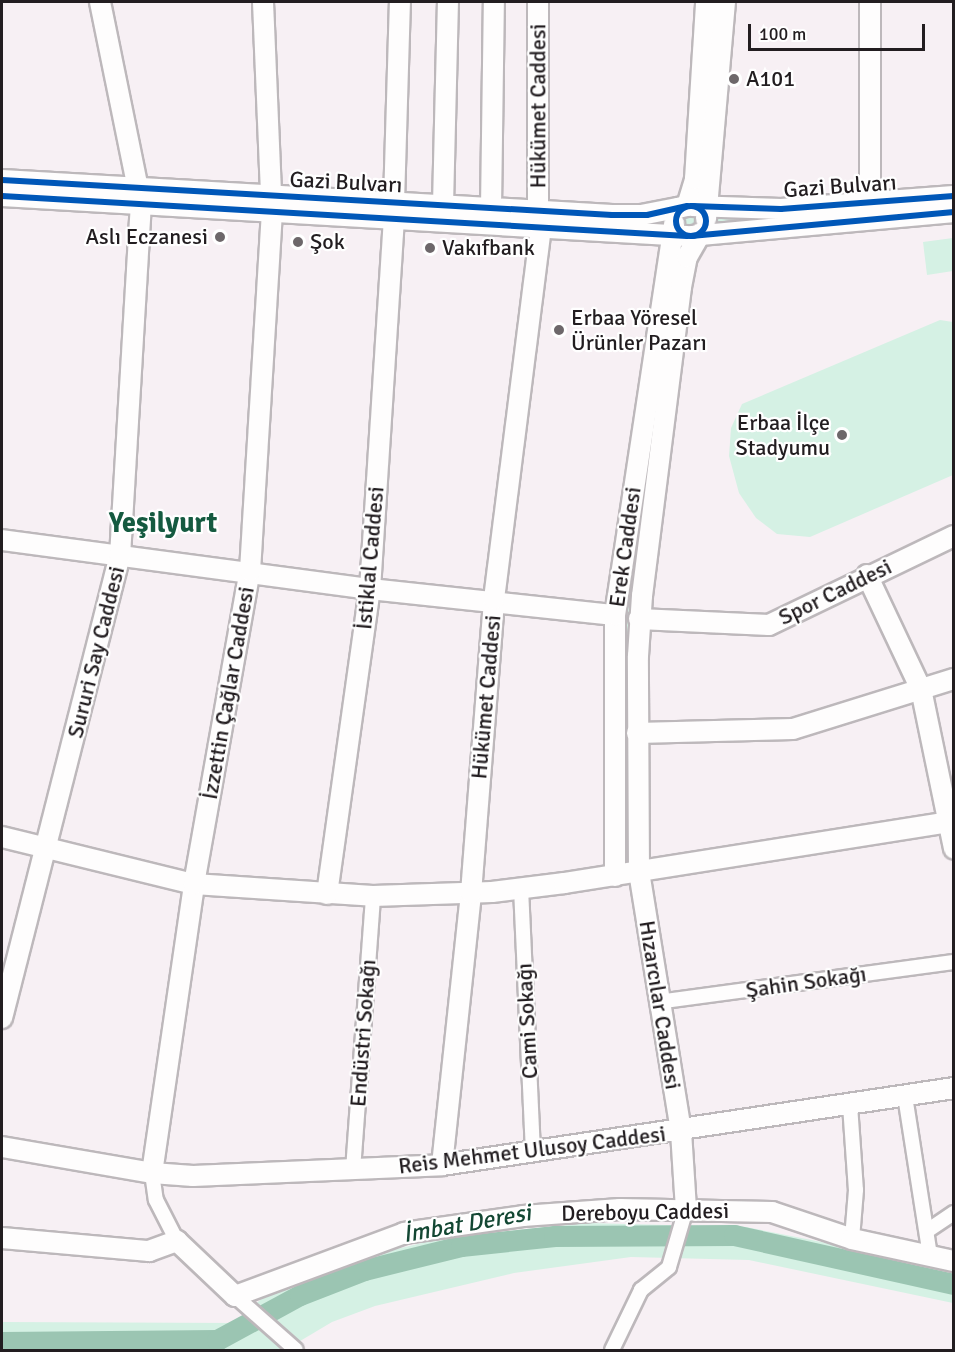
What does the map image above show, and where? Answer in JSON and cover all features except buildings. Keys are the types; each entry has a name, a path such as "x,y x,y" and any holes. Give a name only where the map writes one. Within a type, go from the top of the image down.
{"street":[{"name":"Sururi Say Caddesi","path":"2,1018 120,556 139,197 100,2"},
{"name":"İzzettin Çağlar Caddesi","path":"152,1173 194,884 250,571 271,203 262,2"},
{"name":"İstiklal Caddesi","path":"327,894 370,589 394,211 400,2"},
{"path":"443,205 448,2"},
{"path":"491,208 494,2"},
{"name":"Hükümet Caddesi","path":"442,1165 471,893 494,599 539,220 538,2"},
{"name":"Erek Caddesi","path":"615,876 615,615 692,223 706,2"},
{"name":"Erek Caddesi","path":"639,873 637,733 639,619 681,287 725,2"},
{"path":"870,2 870,203"},
{"name":"Gazi Bulvarı","path":"2,195 139,197 539,220 692,223 954,212"},
{"name":"Gazi Bulvarı","path":"394,211 443,205 491,208 539,220 641,215 692,223 774,209 954,195"},
{"name":"Spor Caddesi","path":"639,619 769,625 867,575 954,536"},
{"path":"2,540 250,571 370,589 494,599 615,615"},
{"path":"867,575 921,689 952,822 954,849"},
{"path":"637,733 793,729 954,679"},
{"path":"2,837 194,884 373,896 471,893 639,873 952,822"},
{"name":"Hızarcılar Caddesi","path":"639,873 658,1002 681,1131 686,1209"},
{"name":"Cami Sokağı","path":"521,888 533,1154"},
{"name":"Endüstri Sokağı","path":"353,1170 373,896"},
{"name":"Şahin Sokağı","path":"658,1002 954,962"},
{"name":"Reis Mehmet Ulusoy Caddesi","path":"2,1147 152,1173 193,1176 442,1165 533,1154 954,1088"},
{"path":"905,1096 930,1256"},
{"path":"850,1105 856,1190 852,1239"},
{"path":"152,1173 156,1200 177,1241 291,1346"},
{"path":"612,1350 641,1290 669,1267 686,1209"},
{"name":"Dereboyu Caddesi","path":"235,1296 404,1233 523,1216 686,1209 772,1212 852,1239 954,1261"},
{"path":"927,1231 954,1213"},
{"path":"2,1238 149,1251 177,1241"}],"green space":[{"path":"851,212 715,226 715,214"},
{"path":"691,213 699,221 691,229 683,221"},
{"path":"953,238 953,271 927,275 923,242"},
{"path":"677,245 686,246 630,632 629,859 622,859 625,612"},
{"name":"Erbaa İlçe Stadyumu","path":"940,320 953,322 953,475 810,537 777,534 756,518 739,493 729,456 731,428 742,404"},
{"path":"587,1223 746,1227 953,1268 953,1303 749,1260 631,1257 514,1273 375,1306 332,1322 285,1350 2,1350 2,1322 239,1323 244,1313 269,1293 380,1253 447,1237"}],"waterway":[{"name":"İmbat Deresi","path":"2,1342 217,1340 300,1295 364,1270 461,1246 554,1236 734,1235 954,1284"}],"cycle path":[{"path":"2,180 612,215 647,215 687,206"},
{"path":"2,196 687,236"},
{"path":"692,206 781,209 954,196"},
{"path":"691,206 702,210 706,221 702,232 691,236 680,232 676,221 680,210 691,206"},
{"path":"691,236 954,212"}],"place":[{"name":"A101","path":"734,79"},
{"name":"Aslı Eczanesi","path":"220,237"},
{"name":"Şok","path":"298,242"},
{"name":"Vakıfbank","path":"430,248"},
{"name":"Erbaa Yöresel Ürünler Pazarı","path":"559,330"},
{"name":"Erbaa İlçe Stadyumu","path":"842,435"}],"district":[{"name":"Yeşilyurt","path":"163,523"}]}
